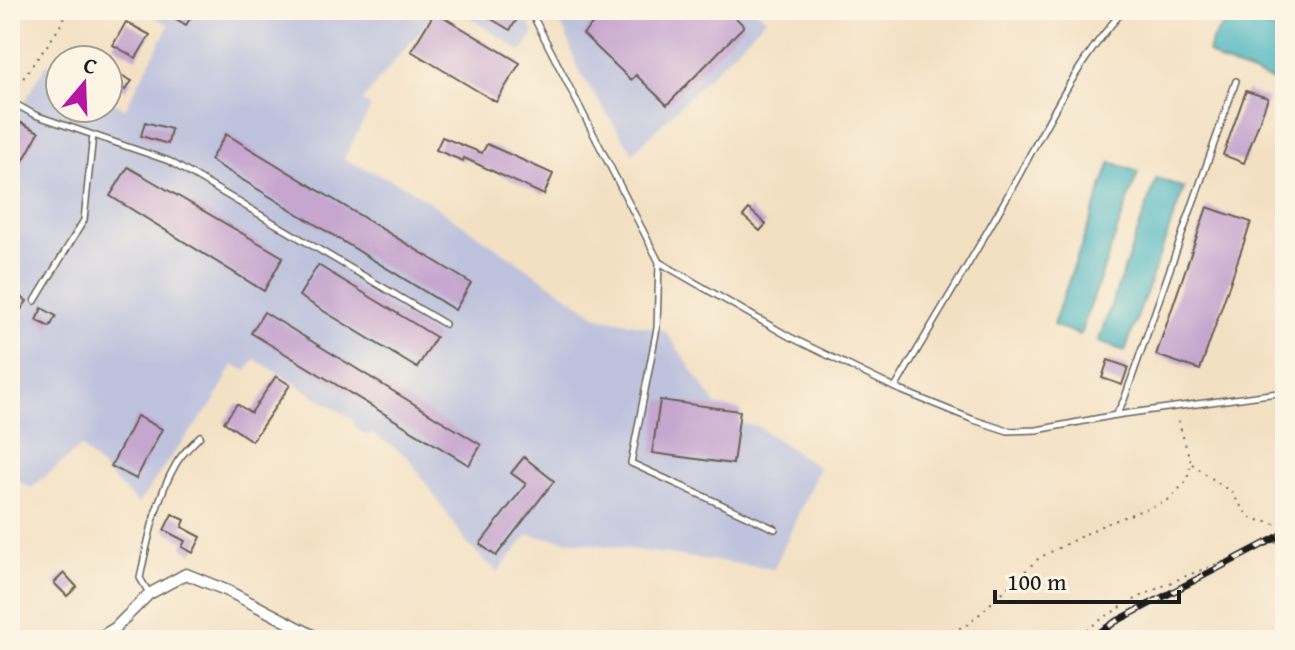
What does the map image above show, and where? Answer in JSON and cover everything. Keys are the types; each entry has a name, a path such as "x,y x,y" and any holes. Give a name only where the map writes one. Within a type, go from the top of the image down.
{"street":[{"path":"95,640 115,628 149,594 186,574 228,591 322,640"}],"lane":[{"path":"530,10 659,262 657,328 631,463 775,529"},
{"path":"895,388 984,239 1069,85 1086,57 1124,10"},
{"path":"1116,415 1236,81"},
{"path":"10,100 35,115 169,161 445,324"},
{"path":"35,301 84,220 93,135"},
{"path":"659,262 790,337 895,388 1008,431 1037,430 1116,415 1285,392"},
{"path":"149,594 140,578 146,547 165,488 177,462 200,436"}],"path":[{"path":"10,100 28,67 52,43 68,10"},
{"path":"949,640 954,631 970,623 1039,558 1101,526 1168,500 1187,481 1191,463 1174,409"},
{"path":"1191,463 1232,493 1253,519 1285,526"},
{"path":"1074,640 1140,598 1210,565 1285,539"}],"shaded area":[{"path":"144,10 437,10 362,101 371,107 344,159 407,187 599,317 665,330 716,405 741,410 740,424 757,426 819,468 774,569 528,535 498,572 469,546 408,457 374,434 366,435 356,428 352,419 255,359 247,371 233,365 212,405 138,504 81,447 31,488 10,475 10,128 44,68 44,124 124,124 124,108 169,25"},
{"path":"459,10 523,10 534,33 522,52"},
{"path":"552,10 757,10 766,19 633,153 578,70 566,33"}],"water":[{"path":"1244,20 1285,34 1285,85 1220,61 1208,52 1220,29"},
{"path":"1111,162 1138,172 1080,335 1053,325"},
{"path":"1157,178 1184,188 1125,351 1098,342"}],"building":[{"path":"162,10 195,10 186,25"},
{"path":"476,10 523,10 510,30"},
{"path":"606,10 728,10 744,26 667,105 636,75 631,80 583,34"},
{"path":"435,12 520,63 496,102 411,51"},
{"path":"126,22 150,35 136,58 124,51 124,44 114,44"},
{"path":"124,77 132,81 124,89"},
{"path":"1246,91 1268,98 1244,163 1223,155"},
{"path":"14,119 39,132 22,163 10,157 10,128"},
{"path":"145,122 171,129 168,144 141,136"},
{"path":"226,134 471,283 455,310 210,160"},
{"path":"442,137 482,153 487,144 553,174 544,195 464,158 463,161 436,150"},
{"path":"128,167 283,257 264,291 110,196"},
{"path":"1207,207 1251,222 1200,370 1156,355"},
{"path":"749,209 766,224 760,231 743,216"},
{"path":"318,265 436,337 417,368 299,296"},
{"path":"10,289 27,301 10,325"},
{"path":"42,308 56,316 50,327 36,320"},
{"path":"264,312 481,445 469,465 251,333"},
{"path":"1108,360 1128,367 1122,385 1102,378"},
{"path":"276,376 290,385 252,441 224,422 237,404 251,413"},
{"path":"660,400 740,411 733,464 652,453"},
{"path":"137,416 162,429 136,479 111,466"},
{"path":"524,457 554,481 496,556 480,544 526,484 511,473"},
{"path":"172,514 185,520 182,527 201,537 193,553 182,547 185,541 164,530"},
{"path":"64,573 77,587 67,596 54,583"}],"railway":[{"path":"1089,640 1115,622 1285,533"}]}
